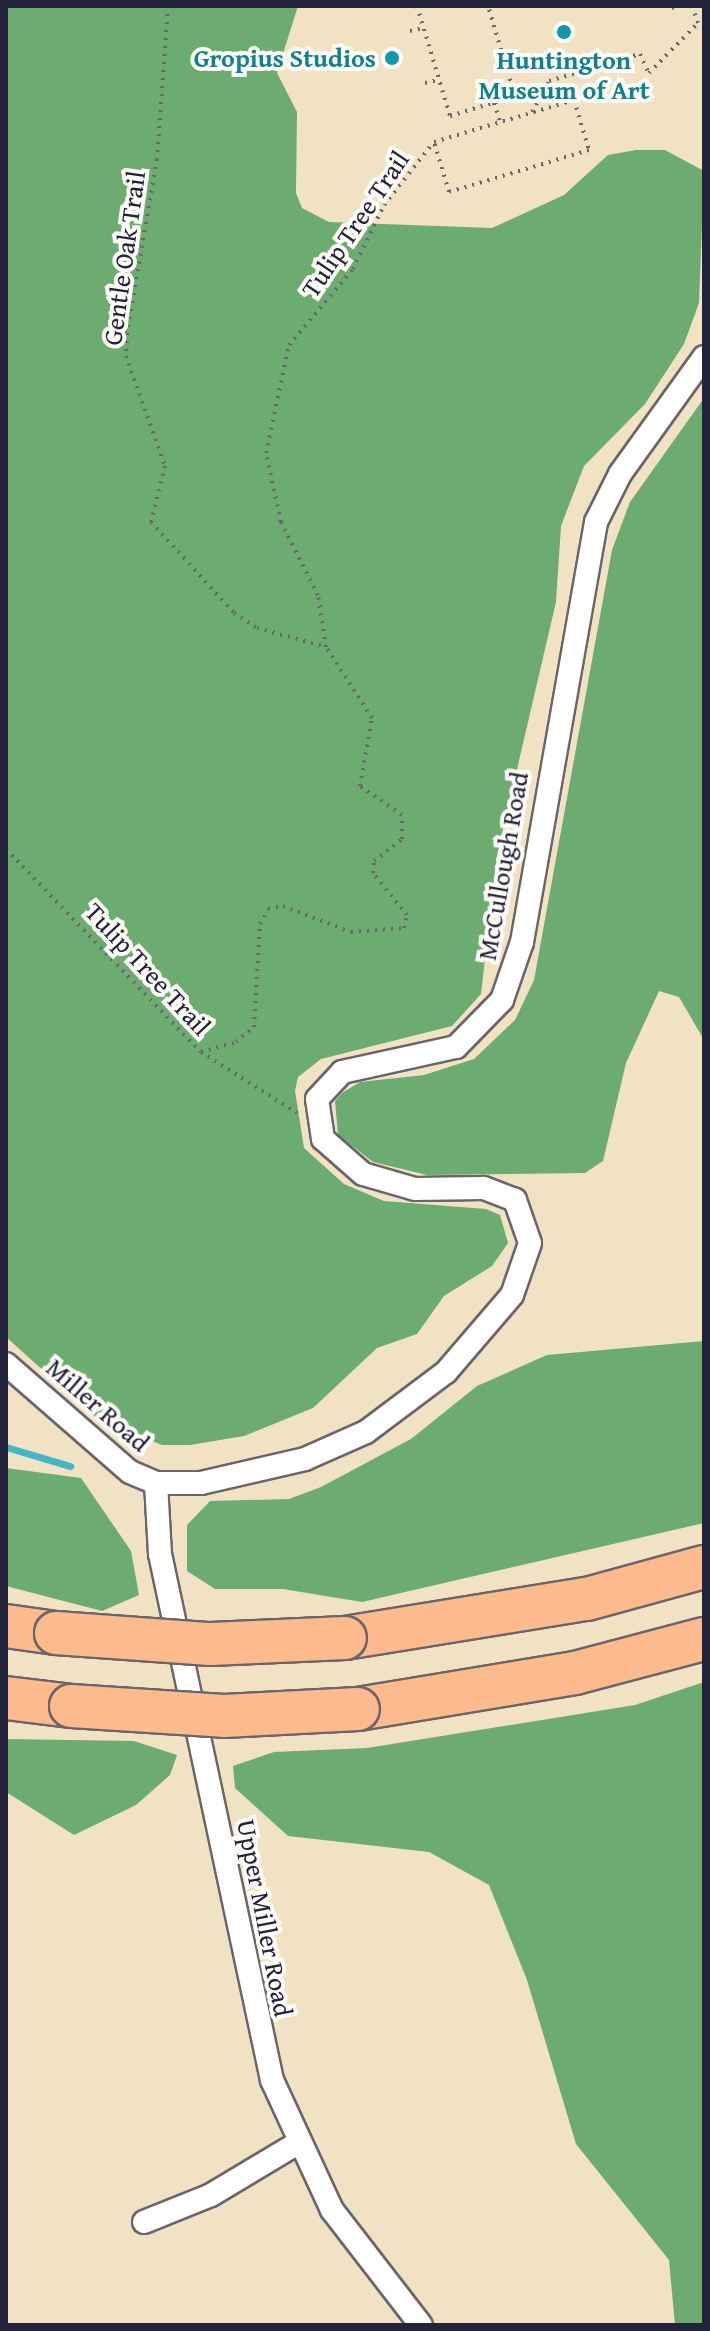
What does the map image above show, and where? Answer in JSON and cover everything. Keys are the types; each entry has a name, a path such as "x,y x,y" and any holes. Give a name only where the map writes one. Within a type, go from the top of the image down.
{"highway":[{"path":"6,1626 56,1633 211,1644 345,1638 587,1599 704,1567"},
{"path":"6,1698 71,1706 224,1716 358,1709 575,1673 704,1639"}],"street":[{"name":"McCullough Road","path":"156,1483 230,1479 366,1432 470,1348 523,1273 529,1229 515,1200 483,1188 415,1189 363,1174 323,1139 317,1099 342,1072 456,1047 502,1000 522,942 596,522 620,474 704,357"},
{"name":"Miller Road","path":"6,1364 117,1463 156,1483"},
{"name":"Upper Miller Road","path":"156,1483 160,1554 254,2015 298,2143 332,2210 421,2325"},
{"path":"144,2222 211,2195 298,2143"}],"path":[{"name":"Gentle Oak Trail","path":"168,6 157,159 127,345 165,466 151,522 234,613 257,628 326,647"},
{"path":"417,6 450,116 515,96 488,6"},
{"path":"672,8 680,6"},
{"path":"532,113 549,81 640,54 649,73 698,23 692,6"},
{"path":"410,31 424,28"},
{"path":"425,83 439,80"},
{"path":"574,100 589,150 449,192 434,142 500,122 574,100"},
{"path":"494,103 500,122"},
{"name":"Tulip Tree Trail","path":"6,849 201,1052 236,1042 254,1027 260,924 268,909 283,906 351,932 404,928 407,915 373,873 374,861 402,839 402,815 360,786 372,718 326,647 318,595 268,480 275,408 289,345 353,269 384,205 434,142"},
{"path":"201,1052 239,1083 302,1114"}],"green space":[{"path":"6,6 298,6 277,73 297,112 296,193 302,208 329,222 492,228 564,195 608,155 636,150 665,150 704,171 699,303 684,344 645,404 584,466 561,526 556,602 497,855 481,994 452,1026 321,1059 298,1077 295,1091 304,1148 344,1184 384,1201 486,1209 500,1215 508,1243 492,1266 444,1296 417,1334 377,1348 313,1408 244,1436 190,1445 162,1445 96,1418 6,1337"},
{"path":"704,398 704,1040 679,997 659,991 626,1063 603,1161 585,1173 427,1175 373,1162 338,1135 335,1101 342,1093 360,1082 424,1075 474,1059 515,1020 534,980 612,550 630,502"},
{"path":"704,1341 704,1523 362,1602 283,1589 215,1589 187,1571 187,1525 210,1501 289,1499 321,1487 411,1439 477,1386 547,1355"},
{"path":"6,1468 81,1478 131,1551 139,1595 102,1611 6,1586"},
{"path":"704,1682 704,2325 675,2325 669,2260 576,2144 527,1980 489,1885 429,1852 288,1836 235,1788 233,1766 274,1752 367,1748 635,1705"},
{"path":"6,1739 134,1741 177,1755 170,1775 136,1805 74,1835 6,1792"}],"waterway":[{"path":"6,1447 70,1466"}],"place":[{"name":"Huntington Museum of Art","path":"564,32"},
{"name":"Gropius Studios","path":"392,58"}]}
